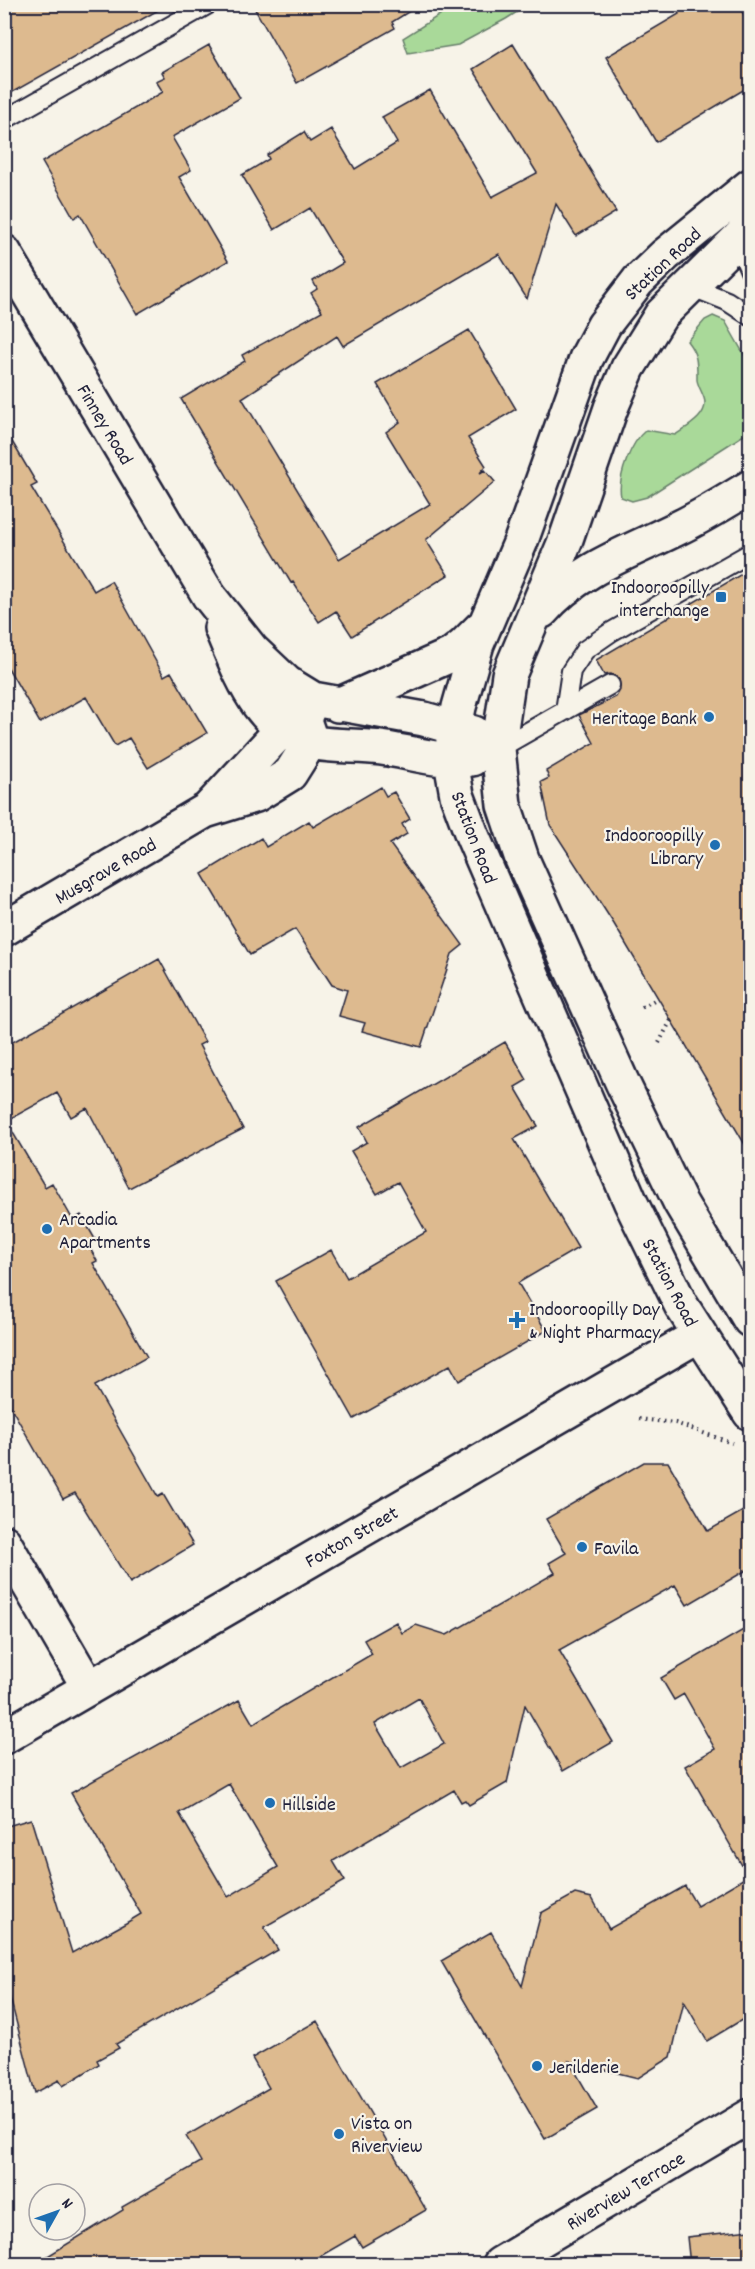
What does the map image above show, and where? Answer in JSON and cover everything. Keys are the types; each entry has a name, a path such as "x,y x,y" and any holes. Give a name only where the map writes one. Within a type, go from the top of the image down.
{"street":[{"name":"Station Road","path":"750,186 647,272 627,293 604,325 579,378 539,492 472,656 454,726 452,759 454,781 461,807 631,1203 669,1282 699,1335 750,1413"},
{"name":"Station Road","path":"743,234 661,315 635,352 610,408 566,539 509,675 498,747 504,805 522,860 656,1154 685,1210 747,1314"},
{"name":"Finney Road","path":"4,252 208,596 248,690 262,711 298,729"},
{"path":"531,626 559,593 624,552 678,528 750,488"},
{"path":"539,492 539,501 547,520 566,539 580,548 594,552 609,555 624,552"},
{"name":"Finney Road","path":"208,596 271,669 304,694 335,704"},
{"path":"298,729 335,704 451,655 465,645 487,619"},
{"path":"271,669 298,729"},
{"path":"335,704 454,726 498,747"},
{"path":"298,729 379,748 452,759 479,757 498,747"},
{"name":"Musgrave Road","path":"4,928 205,811 256,795 287,777 300,760 298,729"},
{"name":"Foxton Street","path":"4,1737 699,1335 747,1314"},
{"path":"4,1542 89,1688"},
{"name":"Riverview Terrace","path":"500,2265 750,2116"}],"lane":[{"path":"4,120 209,4"},
{"path":"723,208 743,234 750,271"},
{"path":"690,286 727,301 750,316"},
{"path":"565,711 572,671 585,650 611,632 750,553"},
{"path":"498,747 610,685"}],"path":[{"path":"642,1007 658,998"},
{"path":"659,1043 671,1020"},
{"path":"639,1419 675,1423 734,1444"}],"green space":[{"path":"457,4 528,5 458,45 408,53 403,38"},
{"path":"713,316 725,321 750,365 750,431 647,497 632,501 621,497 621,480 626,460 640,436 646,430 675,435 696,420 704,410 704,398 697,380 696,359 687,341 705,320"}],"building":[{"path":"4,4 169,4 4,97"},
{"path":"252,4 421,4 392,22 395,28 297,83"},
{"path":"674,4 738,4 750,26 750,86 656,142 606,57 679,14"},
{"path":"513,44 616,212 576,236 556,204 527,299 499,254 343,346 337,336 242,398 339,559 430,504 386,432 400,422 377,384 469,330 516,409 468,438 486,466 480,473 485,470 495,482 426,540 448,575 352,636 336,611 319,622 293,582 291,583 181,399 245,361 242,355 322,311 311,293 317,289 313,281 343,263 310,208 274,230 242,175 269,159 267,155 304,132 310,142 331,129 355,169 397,143 382,117 430,90 492,197 537,173 473,69"},
{"path":"209,45 240,98 172,137 191,170 179,177 228,261 137,314 80,214 74,218 42,162 163,92 156,81 165,77 162,72"},
{"path":"4,428 37,484 31,487 94,591 111,581 164,676 171,672 207,733 148,768 129,738 115,746 86,697 40,723 4,661"},
{"path":"750,569 750,1153 614,924 550,825 541,782 549,778 546,771 594,743 579,715 616,697 620,690 619,679 611,674 604,675 596,660"},
{"path":"381,787 386,796 394,792 410,819 402,824 407,834 390,844 463,945 452,954 421,1047 362,1031 365,1023 339,1016 347,990 332,985 295,929 250,955 202,874 261,838 266,847 309,821 313,827"},
{"path":"159,959 205,1042 199,1045 243,1129 129,1188 87,1108 71,1117 57,1093 6,1121 45,1187 52,1183 73,1220 81,1215 95,1239 87,1243 97,1261 93,1263 147,1357 95,1386 158,1497 163,1494 193,1545 130,1583 75,1493 63,1499 4,1395 4,1047"},
{"path":"505,1042 527,1080 515,1087 538,1126 514,1139 578,1248 518,1283 546,1331 459,1381 450,1365 354,1419 276,1281 331,1250 347,1278 426,1232 398,1182 377,1194 351,1151 367,1142 359,1127"},
{"path":"644,1462 668,1462 708,1531 750,1507 750,1568 687,1605 675,1585 559,1650 613,1742 563,1771 525,1705 507,1783 469,1805 465,1800 461,1802 454,1790 333,1861 345,1881 264,1927 278,1950 116,2044 119,2048 97,2060 99,2064 63,2086 59,2080 35,2093 4,1975 4,1827 31,1819 72,1953 126,1923 141,1914 71,1793 239,1700 253,1724 372,1654 364,1640 396,1622 402,1633 416,1625 447,1635 555,1573 549,1563 566,1553 546,1519","holes":["419,1698 444,1744 401,1768 375,1724","229,1784 278,1867 228,1897 179,1813"]},
{"path":"750,1626 750,2015 707,2041 684,2001 671,2057 638,2078 569,2061 597,2109 545,2139 441,1961 491,1932 522,1986 541,1913 575,1894 592,1898 609,1929 685,1886 697,1906 748,1876 685,1766 715,1749 684,1694 674,1700 661,1678"},
{"path":"317,2021 426,2210 362,2247 355,2236 305,2265 33,2265 71,2242 87,2242 87,2232 123,2210 122,2207 201,2162 186,2136 269,2088 252,2058"},
{"path":"750,2230 750,2265 690,2265 687,2237"}],"place":[{"name":"Indooroopilly interchange","path":"721,597"},
{"name":"Heritage Bank","path":"709,717"},
{"name":"Indooroopilly Library","path":"715,845"},
{"name":"Arcadia Apartments","path":"47,1229"},
{"name":"Indooroopilly Day & Night Pharmacy","path":"517,1320"},
{"name":"Favila","path":"582,1547"},
{"name":"Hillside","path":"270,1803"},
{"name":"Jerilderie","path":"537,2066"},
{"name":"Vista on Riverview","path":"339,2134"}]}
